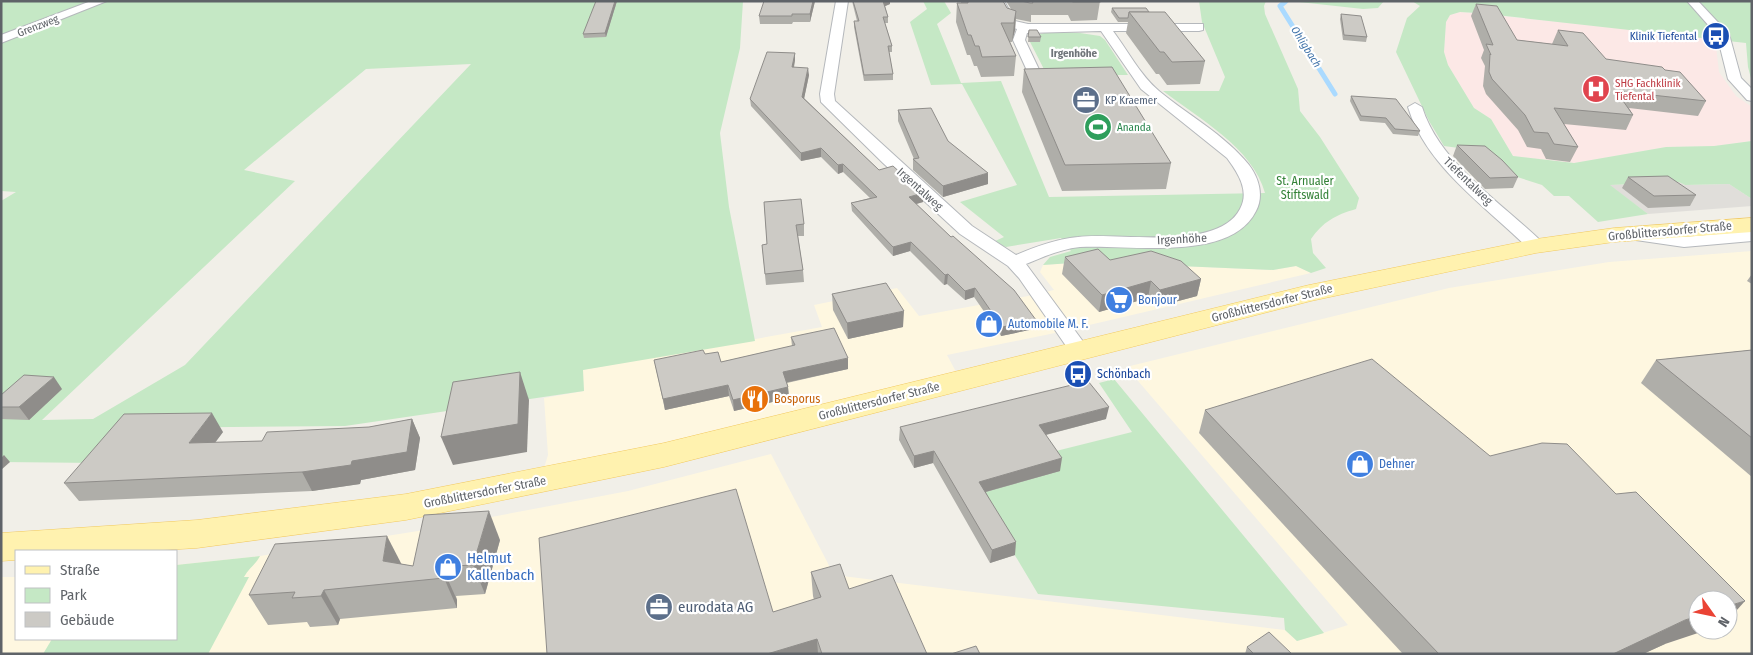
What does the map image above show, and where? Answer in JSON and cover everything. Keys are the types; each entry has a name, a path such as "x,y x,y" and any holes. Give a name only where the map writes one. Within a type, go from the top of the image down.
{"main road":[{"name":"Großblittersdorfer Straße","path":"1,547 198,534 406,507 625,464 1309,293 1536,246 1631,234 1752,225"}],"street":[{"name":"Grenzweg","path":"1,39 102,1"},
{"name":"Irgentalweg","path":"842,1 827,94 830,105 966,230 1014,262 1026,274 1080,351"},
{"path":"998,1 1007,20 1027,28 1199,27"},
{"path":"1692,1 1723,34 1735,79 1752,97"},
{"path":"1027,28 1021,31 1019,40 1040,85 1050,87"},
{"name":"Irgenhöhe","path":"1014,262 1050,248 1080,242 1180,241 1211,238 1235,228 1250,211 1253,193 1245,173 1233,156 1208,133 1154,94 1106,29"},
{"name":"Tiefentalweg","path":"1416,107 1416,115 1440,154 1536,246"},
{"path":"1631,234 1684,242 1752,236"}],"shaded area":[{"name":"SHG Fachklinik Tiefental","path":"1460,12 1715,38 1719,72 1736,96 1752,107 1752,141 1714,146 1666,147 1574,163 1513,156 1491,119 1474,108 1448,65 1444,52 1446,22 1450,15"},
{"path":"1679,182 1685,185 1729,184 1752,199 1752,206 1648,214 1609,185"},
{"path":"1752,251 1752,654 1,654 1,577 15,577 15,640 178,640 178,565 260,556 418,531 628,491 771,454 834,575 1285,630 1297,641 1348,625 1126,367 1449,288 1609,262"},
{"path":"1086,262 1273,270 1296,266 1311,273 1055,333 947,355 961,381 664,455 544,468 548,455 544,398 584,391 582,370 822,327 814,305 897,288 919,316 1028,296 1054,290 1040,272 1043,265"}],"green space":[{"path":"1,1 95,1 1,38"},
{"path":"102,1 743,1 740,48 720,133 729,207 755,341 583,370 584,391 345,426 132,428 100,463 1,462 1,201 16,192 1,191 1,39","holes":["471,64 185,365 93,419 42,420 295,181 244,170 366,69"]},
{"name":"St. Arnualer Stiftswald","path":"923,1 944,1 951,13 937,24 961,83 1001,81 1049,197 1265,193 1259,177 1237,148 1223,135 1163,91 1219,91 1225,77 1202,22 1199,1 1266,1 1264,6 1265,14 1298,89 1300,111 1320,137 1359,198 1356,209 1330,220 1311,239 1313,253 1326,268 1311,273 1296,266 1273,270 1086,262 1043,265 1050,257 1071,251 1061,238 1006,247 993,242 1004,237 960,202 1017,185 962,84 931,85 910,22 927,9"},
{"path":"1290,1 1384,1 1378,8 1363,9"},
{"path":"1412,1 1752,1 1752,82 1748,67 1746,43 1478,13 1460,12 1450,15 1446,22 1444,52 1448,65 1474,108 1491,119 1513,156 1574,163 1666,147 1714,146 1752,141 1752,199 1729,184 1685,185 1679,182 1610,185 1648,214 1598,222 1569,196 1554,196 1542,185 1511,175 1489,152 1444,146 1429,121 1396,52 1407,18 1420,6"},
{"path":"1046,33 1080,33 1100,36 1105,40 1128,75 1047,75 1029,40 1039,34"},
{"path":"1114,379 1324,633 1297,641 1285,630 1284,618 1038,594 976,490 1048,453 1132,432 1099,383"},
{"path":"260,556 244,577 249,577 208,654 43,654 51,640 178,640 178,565"}],"building":[{"path":"596,1 615,1 605,33 583,34"},
{"path":"764,1 813,1 810,14 759,16"},
{"path":"853,1 883,1 888,17 883,17 892,46 888,46 893,74 864,75 854,21 859,21"},
{"path":"968,1 1003,1 1007,8 1016,11 1014,23 1001,23 1016,56 982,57 979,46 975,46 971,35 968,35 957,3 968,3"},
{"path":"1100,1 1100,2 1073,2"},
{"path":"1476,4 1497,6 1517,40 1568,46 1558,30 1583,33 1606,59 1662,67 1665,70 1680,72 1706,101 1616,91 1633,115 1554,108 1578,147 1554,144 1548,133 1534,132 1525,115 1492,79 1489,72 1491,55 1486,44 1493,45"},
{"path":"1112,8 1146,8 1149,12 1129,12 1128,18 1119,18"},
{"path":"1129,12 1165,12 1205,61 1172,62 1164,52 1160,52"},
{"path":"1341,14 1361,16 1367,37 1344,35"},
{"path":"1029,30 1037,30 1041,37 1028,37"},
{"path":"767,52 795,53 792,67 808,68 802,97 879,170 893,166 923,193 909,197 951,237 953,236 1014,290 1036,320 1002,327 975,288 965,291 948,274 945,275 911,242 893,247 851,203 877,197 843,164 838,165 821,148 801,153 750,99"},
{"path":"1112,67 1171,163 1065,165 1024,69"},
{"path":"1351,96 1396,99 1420,131 1395,129 1386,118 1361,116"},
{"path":"931,108 948,141 988,173 943,186 913,159 919,158 898,110"},
{"path":"1457,145 1485,146 1518,177 1490,178"},
{"path":"1668,176 1696,195 1654,196 1628,177"},
{"path":"801,199 804,224 796,225 803,270 765,274 762,245 767,244 764,202"},
{"path":"1098,249 1110,260 1151,251 1181,261 1201,279 1160,290 1151,281 1102,295 1065,257"},
{"path":"886,283 904,311 847,323 832,294"},
{"path":"834,328 848,358 783,372 788,387 733,400 728,385 663,399 654,360 703,350 705,354 718,352 721,362 795,345 791,337"},
{"path":"1752,350 1752,438 1656,360"},
{"path":"1372,359 1490,456 1542,443 1567,444 1616,494 1636,492 1734,590 1688,590 1688,619 1613,654 1439,654 1205,410"},
{"path":"520,372 518,424 441,437 453,382"},
{"path":"24,375 54,377 19,407 1,407 1,395"},
{"path":"1088,381 1109,407 1039,425 1062,458 979,482 1016,542 992,550 934,451 914,456 900,427"},
{"path":"212,413 189,443 262,441 267,432 369,427 412,419 407,452 352,461 351,465 302,472 64,483 124,414"},
{"name":"eurodata AG","path":"736,489 773,612 821,597 811,572 840,564 849,589 892,575 927,654 822,654 817,639 767,654 547,654 539,538"},
{"path":"489,511 473,565 435,567 435,569 444,571 444,578 324,590 321,596 292,598 295,592 249,595 275,544 387,536 383,561 413,566 424,515"},
{"path":"1738,594 1745,601 1738,603"},
{"path":"1269,632 1292,654 1254,654 1247,647"},
{"path":"976,646 980,654 951,654"}],"waterway":[{"name":"Ohligbach","path":"1286,1 1280,6 1335,94"}],"place":[{"name":"Klinik Tiefental","path":"1716,36"},
{"name":"SHG Fachklinik Tiefental","path":"1596,89"},
{"name":"KP Kraemer","path":"1086,100"},
{"name":"Ananda","path":"1098,127"},
{"name":"Bonjour","path":"1119,300"},
{"name":"Automobile M. F.","path":"989,324"},
{"name":"Schönbach","path":"1078,374"},
{"name":"Bosporus","path":"755,399"},
{"name":"Dehner","path":"1360,464"},
{"name":"Helmut Kallenbach","path":"448,567"},
{"name":"eurodata AG","path":"659,607"}],"district":[{"name":"Irgenhöhe","path":"1074,53"}]}
